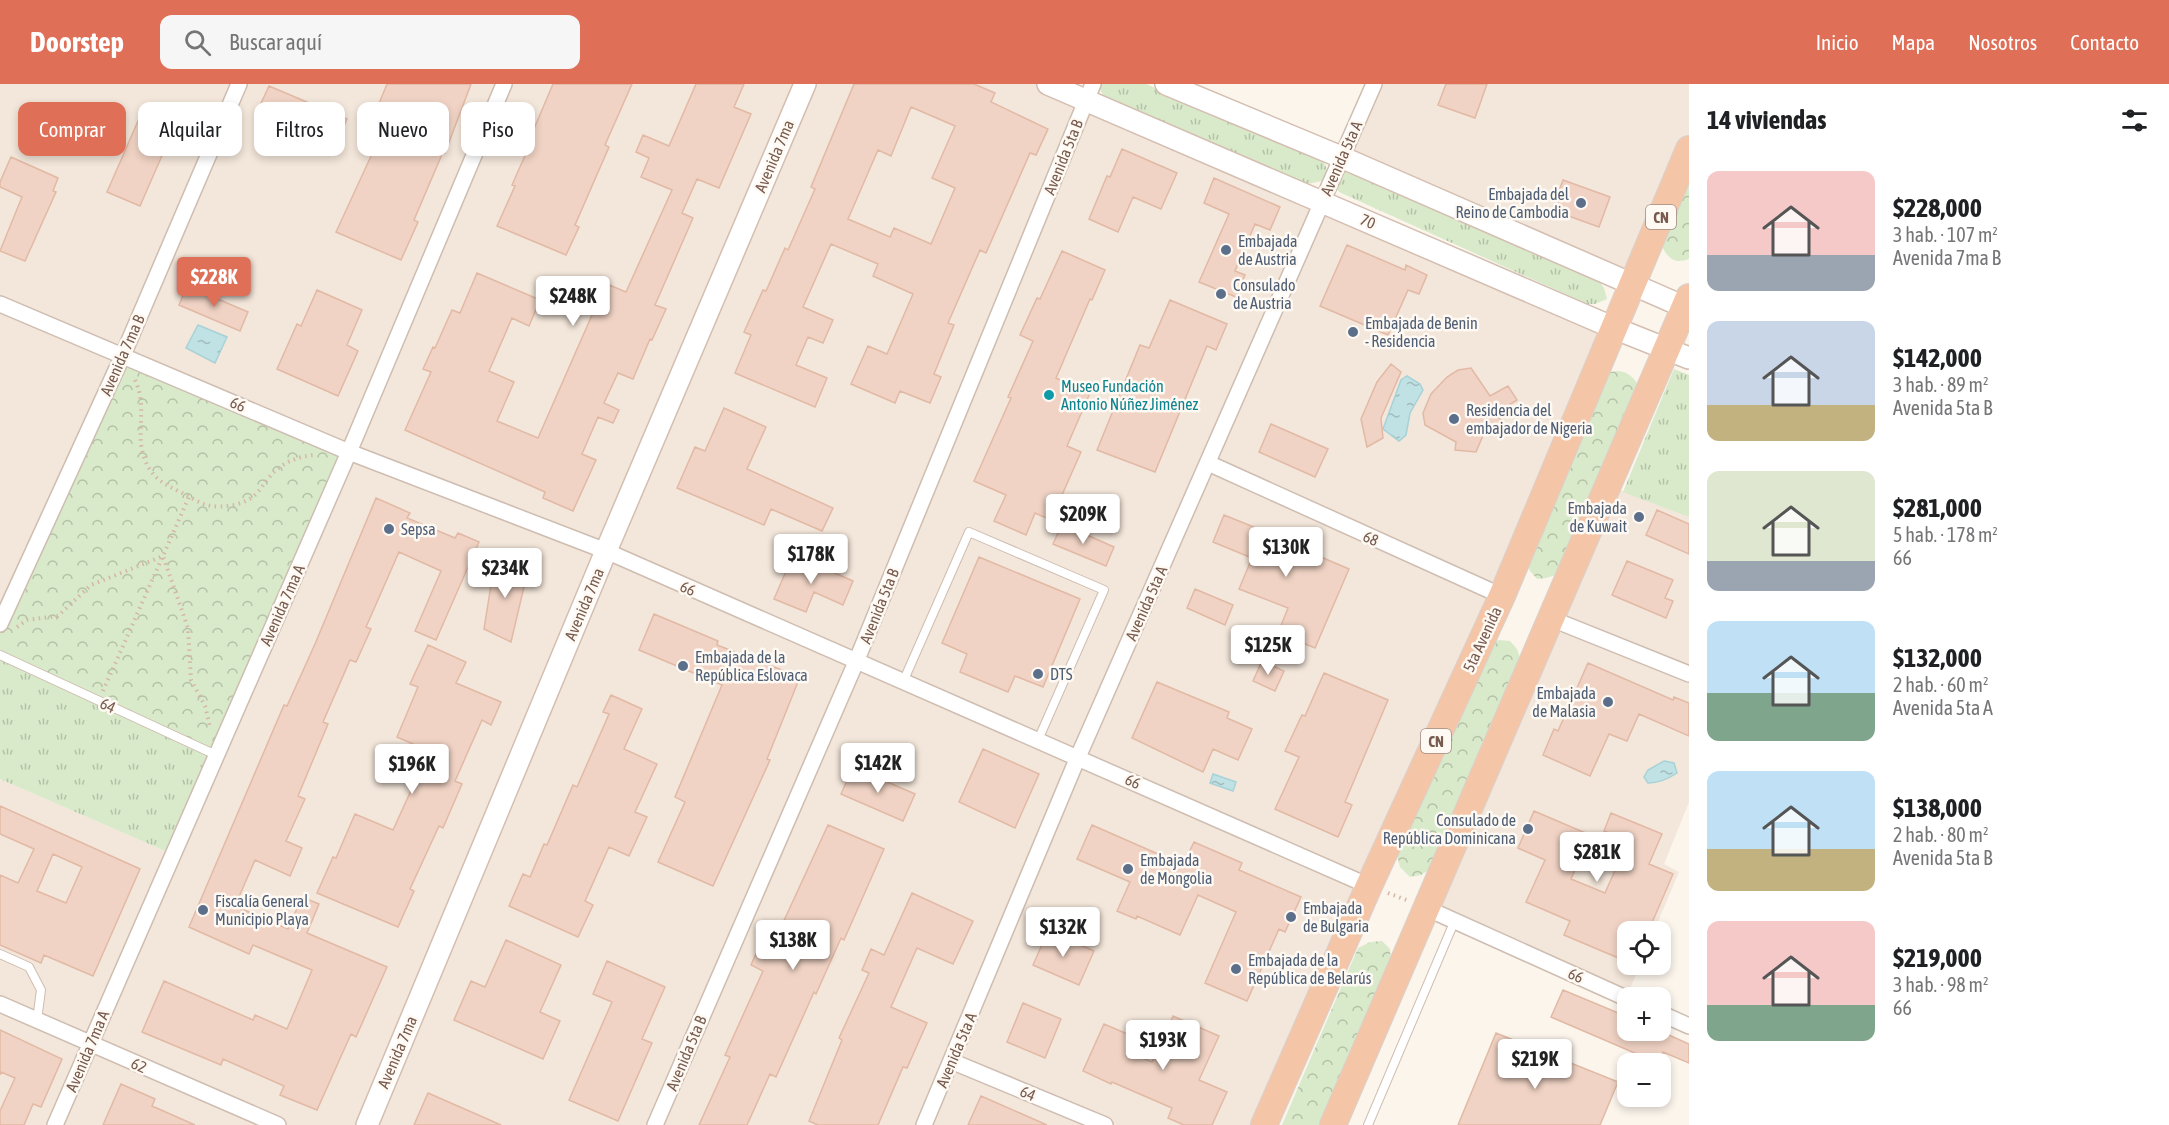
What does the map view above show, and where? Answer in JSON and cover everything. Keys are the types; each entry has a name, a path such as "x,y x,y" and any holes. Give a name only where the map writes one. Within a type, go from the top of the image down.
{"highway":[{"name":"5ta Avenida","path":"1264,1125 1370,885 1502,596 1689,148"},
{"path":"1333,1125 1552,619 1678,354 1688,304"}],"main road":[{"name":"Avenida 7ma","path":"367,1125 606,551 805,84"},
{"name":"70","path":"1048,84 1090,92 1322,201 1678,354"},
{"path":"1166,84 1341,157 1632,285 1688,304"}],"street":[{"name":"Avenida 7ma B","path":"4,629 239,84"},
{"name":"Avenida 7ma A","path":"55,1125 349,452 504,84"},
{"name":"Avenida 5ta A","path":"924,1125 1078,757 1374,84"},
{"name":"Avenida 5ta B","path":"655,1125 855,662 1090,92"},
{"name":"66","path":"0,304 349,452 606,551 855,662 1370,885"},
{"name":"68","path":"1208,463 1502,596"},
{"path":"1552,619 1689,674"},
{"name":"66","path":"1426,908 1617,994"},
{"name":"62","path":"0,1004 278,1125"},
{"path":"1671,1018 1689,1026"},
{"name":"64","path":"951,1061 1105,1125"}],"lane":[{"path":"903,682 969,532 1104,590 1038,740"},
{"name":"64","path":"0,655 216,755"},
{"path":"1368,1125 1455,920"},
{"path":"0,954 28,968 41,990 37,1020"}],"path":[{"path":"123,355 138,386 142,403 143,457 158,481 205,505 219,507 244,502 254,496 274,472 290,461 311,455 349,452"},
{"path":"99,700 189,497"},
{"path":"4,629 27,620 58,616 92,585 163,556"},
{"path":"163,556 188,628 191,680 205,706 216,755"},
{"path":"1370,885 1426,908"}],"shaded area":[{"path":"0,84 1048,84 1614,328 1264,1125 0,1125 0,779 172,854 0,624"},
{"path":"1374,84 1689,84 1689,149 1632,286 1341,157"},
{"path":"1608,485 1689,517 1689,802 1664,864 1679,872 1658,921 1617,921 1617,975 1636,975 1631,987 1617,987 1617,994 1426,908"}],"green space":[{"path":"1097,84 1146,84 1323,160 1331,179 1303,185 1117,103 1103,95"},
{"path":"1344,171 1358,172 1599,281 1607,299 1595,304 1587,304 1339,192 1331,179"},
{"path":"1689,183 1689,259 1676,261 1669,257 1662,246"},
{"path":"123,355 349,452 216,755 0,655 0,624"},
{"path":"1674,369 1689,375 1689,517 1623,492"},
{"path":"1618,371 1630,375 1638,385 1556,575 1537,579 1527,563 1609,372"},
{"path":"1499,640 1510,641 1517,649 1520,658 1430,869 1421,875 1410,877 1400,867 1397,855 1487,645"},
{"path":"0,655 216,755 172,854 0,779"},
{"path":"1382,941 1390,949 1391,962 1320,1125 1282,1125 1358,948 1370,942"}],"water":[{"path":"198,325 227,337 215,363 186,348"},
{"path":"1407,376 1420,384 1423,390 1410,413 1406,435 1399,441 1383,429 1401,380"},
{"path":"1664,761 1674,763 1677,773 1663,780 1648,783 1644,777 1648,770"},
{"path":"1213,774 1236,782 1233,791 1210,783"}],"building":[{"path":"387,84 471,84 464,102 461,102 461,111 449,142 449,102 380,102"},
{"path":"553,84 632,84 605,145 609,147 575,225 579,227 566,255 497,226 515,186 512,185 525,156 535,156 535,126"},
{"path":"696,84 744,84 734,107 751,114 719,188 697,179 682,213 693,218 655,305 666,309 633,379 618,373 604,403 619,410 613,423 598,417 582,454 596,460 573,511 543,498 545,492 405,430 431,372 423,369 433,347 435,348 452,310 460,313 477,273 540,300 529,326 512,318 489,371 514,382 497,421 538,438 592,315 584,311 597,280 626,292 672,190 641,177 649,158 636,152 643,135 669,146"},
{"path":"854,84 974,84 995,93 991,102 1048,129 1036,155 1030,153 986,253 980,250 948,323 954,325 934,374 941,377 930,403 900,391 895,403 851,384 868,346 887,354 913,294 873,276 878,264 831,244 803,307 833,320 823,343 808,337 796,365 827,378 815,407 735,373 751,335 744,332 785,248 788,250 815,189 811,187","holes":["911,107 955,126 932,178 955,188 931,244 894,228 890,237 848,219 878,150 891,156"]},
{"path":"1446,84 1487,84 1475,118 1438,105"},
{"path":"269,86 307,102 262,102"},
{"path":"138,121 138,156 162,156 140,206 107,192 123,156 126,156 126,148"},
{"path":"1122,149 1177,173 1161,209 1133,197 1118,232 1089,219 1107,176 1110,177"},
{"path":"371,156 441,156 414,220 418,222 401,260 336,232"},
{"path":"11,157 58,178 53,191 56,192 25,261 0,251 22,197 0,187"},
{"path":"1214,178 1280,207 1270,230 1255,224 1235,271 1245,275 1236,297 1199,282 1229,214 1204,203"},
{"name":"Embajada del Reino de Cambodia","path":"1563,180 1610,197 1599,227 1552,210"},
{"path":"1347,245 1405,270 1406,265 1427,275 1419,294 1408,290 1388,335 1320,306"},
{"path":"1062,251 1105,270 1056,378 1090,393 1067,446 1081,452 1051,520 1035,513 1026,535 994,521 1006,495 974,481 1011,398 1008,397 1033,341 1020,335"},
{"path":"187,286 248,312 240,331 179,305"},
{"path":"317,290 362,310 347,345 358,351 338,396 277,369 297,324 301,326"},
{"path":"1170,300 1227,324 1216,350 1207,346 1155,472 1097,450 1140,345 1149,348"},
{"path":"1391,364 1401,372 1381,418 1383,438 1367,447 1361,419 1377,382"},
{"path":"1471,368 1490,396 1508,386 1517,400 1495,414 1503,422 1490,436 1485,431 1476,452 1455,450 1456,442 1425,425 1423,413 1431,394 1447,377 1458,370"},
{"path":"724,408 766,427 747,469 833,508 822,531 771,509 764,525 677,488 695,447 705,451"},
{"path":"1271,424 1328,449 1315,477 1259,452"},
{"path":"376,498 410,513 407,518 455,538 458,533 479,542 436,640 415,631 441,571 399,552 366,627 371,629 356,662 350,660 323,722 328,724 298,796 305,799 286,841 302,848 290,876 255,860 235,906 288,929 302,897 319,904 307,933 387,967 356,1037 351,1034 317,1110 280,1095 284,1086 223,1059 221,1065 142,1032 164,981 253,1020 255,1015 287,1029 312,970 253,945 249,954 189,927 284,705 287,706 315,644"},
{"path":"1657,510 1689,524 1689,554 1646,535"},
{"path":"1224,515 1296,544 1295,546 1349,569 1315,648 1278,633 1288,608 1239,589 1252,558 1213,542"},
{"path":"1062,524 1114,547 1106,566 1053,544"},
{"path":"793,555 853,581 843,605 814,592 806,612 774,599"},
{"path":"979,557 1080,599 1043,687 1015,676 1008,692 960,672 967,654 942,643"},
{"path":"495,560 528,570 511,642 484,629"},
{"path":"1627,561 1673,580 1665,598 1673,601 1666,618 1612,595"},
{"path":"1195,589 1233,605 1225,625 1187,608"},
{"path":"654,614 718,641 717,645 800,677 767,759 770,760 713,886 658,862 685,802 675,797 722,685 639,650"},
{"path":"428,645 466,662 456,683 501,702 491,725 482,720 455,781 462,784 443,828 439,826 410,889 414,891 398,927 317,893 333,857 336,858 355,814 393,830 429,751 397,737 418,687 410,684"},
{"path":"1262,661 1284,671 1275,691 1253,681"},
{"path":"1588,663 1673,700 1674,697 1689,703 1689,736 1639,714 1627,741 1609,734 1590,776 1543,755 1554,729 1558,731"},
{"path":"1324,673 1388,700 1345,802 1352,805 1338,837 1275,809 1299,757 1285,751 1302,715 1305,716"},
{"path":"1157,682 1229,712 1227,718 1252,729 1238,760 1213,749 1203,772 1132,738"},
{"path":"611,695 642,709 624,749 657,764 635,812 647,817 629,856 609,847 585,901 593,905 578,937 509,906 523,874 530,877 544,844 547,845 573,785 577,787 609,714 603,712"},
{"path":"983,749 1039,774 1015,828 959,802"},
{"path":"853,767 915,794 903,821 841,794"},
{"path":"0,806 140,869 93,976 44,955 41,963 0,945 0,875 18,883 34,849 0,834","holes":["53,854 82,867 66,903 37,891"]},
{"path":"1534,811 1590,835 1571,879 1605,893 1628,841 1604,831 1611,813 1662,834 1649,864 1673,874 1653,921 1617,921 1617,957 1564,935 1570,921 1526,902 1545,860 1518,848"},
{"path":"828,825 884,849 844,940 841,938 816,994 814,992 776,1077 770,1074 747,1125 699,1125 730,1057 725,1055 763,971 751,965 770,922 781,927"},
{"path":"1092,825 1183,865 1194,842 1242,863 1239,870 1301,897 1285,932 1279,929 1247,1001 1205,983 1236,912 1198,895 1180,935 1137,916 1136,919 1117,911 1130,882 1077,859"},
{"path":"912,893 973,921 953,964 917,948 891,1007 927,1023 907,1068 903,1067 878,1125 818,1125 809,1121 842,1040 839,1038 869,973 862,970 871,949 884,955"},
{"path":"1048,931 1094,951 1079,985 1033,965"},
{"path":"506,940 561,965 540,1012 560,1021 543,1059 454,1020 471,981 485,987"},
{"path":"607,961 665,987 642,1039 652,1043 618,1121 569,1100 612,1002 593,994"},
{"path":"1563,990 1617,1012 1617,1041 1671,1041 1671,1036 1689,1044 1689,1063 1671,1055 1671,1053 1635,1053 1551,1017"},
{"path":"1023,1003 1061,1019 1045,1058 1007,1042"},
{"path":"1173,1016 1219,1036 1199,1080 1227,1092 1212,1125 1184,1125 1168,1118 1172,1108 1083,1071 1104,1024 1132,1036 1126,1051 1152,1062"},
{"path":"0,1030 62,1059 41,1107 33,1104 24,1125 0,1125 0,1111 15,1078 1,1072 0,1075"},
{"path":"1496,1033 1617,1082 1600,1125 1458,1125"},
{"path":"121,1084 155,1099 152,1106 195,1125 103,1125"},
{"path":"428,1093 501,1125 414,1125"},
{"path":"981,1096 1047,1125 968,1125"}],"place":[{"name":"Embajada del Reino de Cambodia","path":"1581,203"},
{"name":"Embajada de Austria","path":"1226,250"},
{"name":"Consulado de Austria","path":"1221,294"},
{"name":"Embajada de Benin - Residencia","path":"1353,332"},
{"name":"Museo Fundación Antonio Núñez Jiménez","path":"1049,395"},
{"name":"Residencia del embajador de Nigeria","path":"1454,419"},
{"name":"Embajada de Kuwait","path":"1639,517"},
{"name":"Sepsa","path":"389,529"},
{"name":"Embajada de la República Eslovaca","path":"683,666"},
{"name":"DTS","path":"1038,674"},
{"name":"Embajada de Malasia","path":"1608,702"},
{"name":"Consulado de República Dominicana","path":"1528,829"},
{"name":"Embajada de Mongolia","path":"1128,869"},
{"name":"Fiscalía General Municipio Playa","path":"203,910"},
{"name":"Embajada de Bulgaria","path":"1291,917"},
{"name":"Embajada de la República de Belarús","path":"1236,969"}]}
